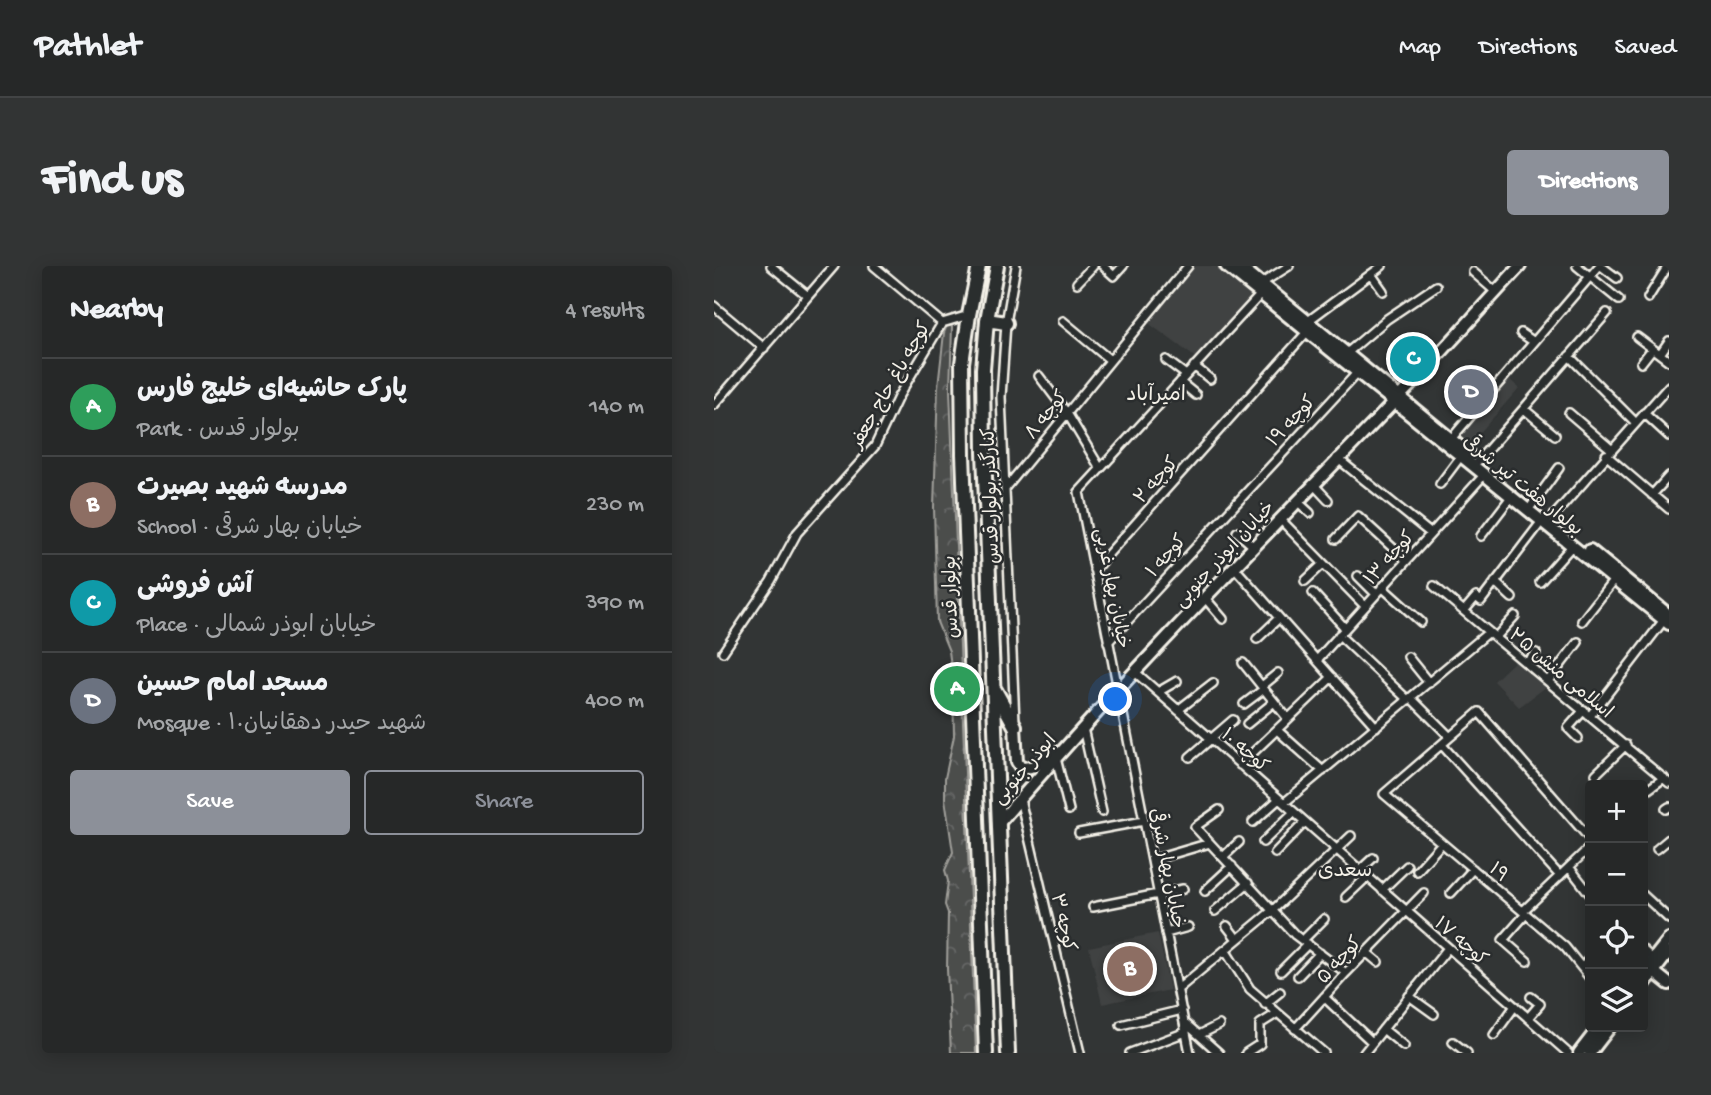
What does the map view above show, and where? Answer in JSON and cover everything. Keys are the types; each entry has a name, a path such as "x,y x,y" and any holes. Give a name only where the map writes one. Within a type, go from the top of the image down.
{"main road":[{"name":"بولوار قدس","path":"979,266 962,363 962,454 986,1053"},
{"path":"997,266 987,320 983,369 984,452 1008,1053"},
{"name":"بولوار هفت تیر شرقی","path":"1226,266 1242,272 1308,327 1357,373 1451,439 1532,505 1572,546 1587,553 1614,580 1667,620"},
{"name":"خیابان ابوذر جنوبی","path":"1082,728 1396,400 1520,266"},
{"path":"987,320 1006,323"},
{"name":"بولوار هفت تیر شرقی","path":"1308,327 1347,353 1461,456 1511,497 1546,520 1667,620"},
{"path":"994,688 1015,726"},
{"name":"ابوذر جنوبی","path":"1015,726 1017,762 1021,768 1040,764 1082,728"},
{"name":"ابوذر جنوبی","path":"999,823 1082,728"},
{"path":"1649,967 1669,939"},
{"path":"1649,967 1669,952"},
{"path":"1649,967 1669,985"},
{"path":"1579,1053 1595,1032"},
{"path":"1590,1053 1607,1032"}],"street":[{"path":"771,266 808,296"},
{"path":"714,405 717,395 764,348 834,266"},
{"path":"874,266 942,323"},
{"path":"1077,283 1093,266"},
{"path":"1102,266 1115,276 1123,266"},
{"name":"کوچه ۸","path":"1005,489 1188,266"},
{"path":"1039,376 1067,413 1100,468 1261,289 1289,266"},
{"name":"کوچه ۲","path":"1094,570 1308,327 1382,266"},
{"path":"1577,266 1619,300"},
{"path":"1451,439 1600,266 1617,278"},
{"name":"کنارگذر بولوار قدس","path":"1015,726 1001,397 1006,323 1017,267"},
{"path":"1648,298 1665,269"},
{"path":"1473,272 1496,292"},
{"path":"1371,274 1384,291"},
{"path":"1347,353 1387,319 1436,286"},
{"path":"714,306 764,348"},
{"path":"1478,461 1607,313"},
{"name":"کوچه باغ حاج جعفر","path":"723,652 771,581 797,533 875,446 898,397 942,323 969,314"},
{"path":"1063,321 1110,360"},
{"path":"1521,332 1534,342"},
{"path":"1637,337 1669,361"},
{"path":"1660,354 1669,341"},
{"path":"1641,363 1653,349"},
{"path":"1569,356 1635,422"},
{"path":"1166,360 1186,375"},
{"path":"1194,366 1210,379"},
{"name":"کوچه ۱۹","path":"1246,490 1357,373"},
{"path":"1180,382 1196,395"},
{"path":"1464,611 1476,597 1481,601 1546,520 1669,386"},
{"path":"1524,409 1555,435"},
{"path":"1569,413 1669,509"},
{"path":"1644,413 1669,436"},
{"path":"1440,484 1461,456"},
{"path":"1338,458 1430,533"},
{"name":"خیابان بهار غربی","path":"1100,468 1079,492 1118,690"},
{"path":"1532,505 1559,468"},
{"name":"کوچه ۱۳","path":"1317,660 1484,475"},
{"path":"1653,495 1669,476"},
{"path":"1313,484 1328,500"},
{"name":"کوچه ۱","path":"1108,642 1246,490"},
{"path":"1481,536 1511,497"},
{"path":"1297,501 1310,513"},
{"path":"1336,539 1359,516 1406,560"},
{"path":"1280,519 1365,606"},
{"path":"1237,532 1254,547"},
{"path":"1540,582 1572,546"},
{"path":"1305,581 1323,564"},
{"path":"1234,567 1376,727"},
{"path":"1358,576 1421,622"},
{"path":"1583,621 1614,580"},
{"path":"1495,582 1512,598"},
{"name":"اسلامی منش ۲۵","path":"1434,586 1666,780"},
{"path":"1313,593 1342,631 1450,737"},
{"path":"1205,598 1223,619"},
{"path":"1253,822 1323,771 1409,699 1515,617"},
{"path":"1257,639 1279,618"},
{"path":"1578,738 1568,728 1587,713 1667,620"},
{"path":"1548,681 1578,642"},
{"path":"1526,663 1536,653"},
{"path":"1408,657 1429,683"},
{"path":"1243,663 1288,719"},
{"name":"کوچه ۱۰","path":"1135,672 1336,849"},
{"path":"1244,704 1278,673"},
{"path":"1240,765 1332,677"},
{"path":"1158,692 1177,681"},
{"path":"1178,710 1213,683"},
{"name":"خیابان بهار شرقی","path":"1118,690 1190,1053"},
{"path":"1247,724 1274,702"},
{"path":"1560,876 1442,744 1479,712 1585,833"},
{"path":"1190,757 1233,720"},
{"path":"1082,728 1102,812"},
{"path":"1277,730 1323,771"},
{"name":"۱۹","path":"1442,744 1384,794 1565,947 1585,972"},
{"path":"1596,774 1626,745"},
{"path":"1056,758 1069,810"},
{"path":"1648,790 1666,780"},
{"name":"کوچه ۳","path":"1020,799 1080,1053"},
{"path":"1219,810 1195,827 1306,942 1346,973"},
{"path":"1263,842 1294,812"},
{"path":"1079,834 1144,821"},
{"path":"1275,853 1305,822"},
{"path":"1178,989 1273,909 1351,836"},
{"path":"1657,849 1669,839"},
{"path":"1223,857 1239,842"},
{"path":"1152,860 1210,843"},
{"path":"1417,871 1442,843"},
{"name":"کوچه ۱۷","path":"1336,849 1568,1053"},
{"path":"1527,961 1503,940 1524,912 1585,852"},
{"path":"1360,870 1373,858"},
{"path":"1205,891 1231,866"},
{"path":"1382,890 1407,866"},
{"path":"1569,867 1585,888"},
{"path":"1451,893 1472,869"},
{"path":"1346,897 1367,877"},
{"path":"1215,912 1248,883"},
{"path":"1093,907 1183,889"},
{"name":"کوچه ۵","path":"1295,1029 1424,893"},
{"path":"1648,900 1669,919"},
{"path":"1281,971 1324,919"},
{"path":"1227,926 1237,939"},
{"path":"1166,933 1188,927"},
{"path":"1364,1053 1448,948"},
{"path":"1225,950 1250,989 1324,1053"},
{"path":"1366,952 1378,962"},
{"path":"1298,976 1320,953"},
{"path":"1582,968 1585,964"},
{"path":"1414,972 1423,979"},
{"path":"1265,1004 1280,992"},
{"path":"1409,996 1434,1014"},
{"path":"1324,997 1372,1042"},
{"path":"1528,1018 1540,1004 1531,997"},
{"path":"1494,1035 1515,1006"},
{"path":"1121,1025 1182,1010"},
{"path":"1246,1053 1260,1049 1260,1024 1276,1014"},
{"path":"1184,1022 1219,1053"},
{"path":"1199,1035 1219,1026"},
{"path":"1383,1029 1404,1046"},
{"path":"1130,1053 1186,1032"},
{"path":"1454,1042 1467,1053"}],"shaded area":[{"path":"1193,266 1216,266 1252,295 1196,358 1147,322"},
{"path":"1509,379 1519,388 1470,444 1460,435"},
{"path":"1515,661 1546,687 1519,707 1494,681"},
{"path":"1158,933 1170,990 1102,1004 1089,947"}],"green space":[{"path":"948,323 952,327 950,390 976,1053 951,1053 947,969 948,913 945,905 948,881 945,870 953,852 945,799 945,778 954,736 953,681 949,651 937,622 934,507 938,387 944,333"}],"place":[{"name":"آش فروشی","path":"1413,359"},
{"name":"مسجد امام حسین","path":"1471,392"},
{"name":"پارک حاشیه‌ای خلیج فارس","path":"957,689"},
{"name":"مدرسه شهید بصیرت","path":"1130,969"}],"district":[{"name":"امیرآباد","path":"1156,393"},
{"name":"سعدی","path":"1345,869"}]}
